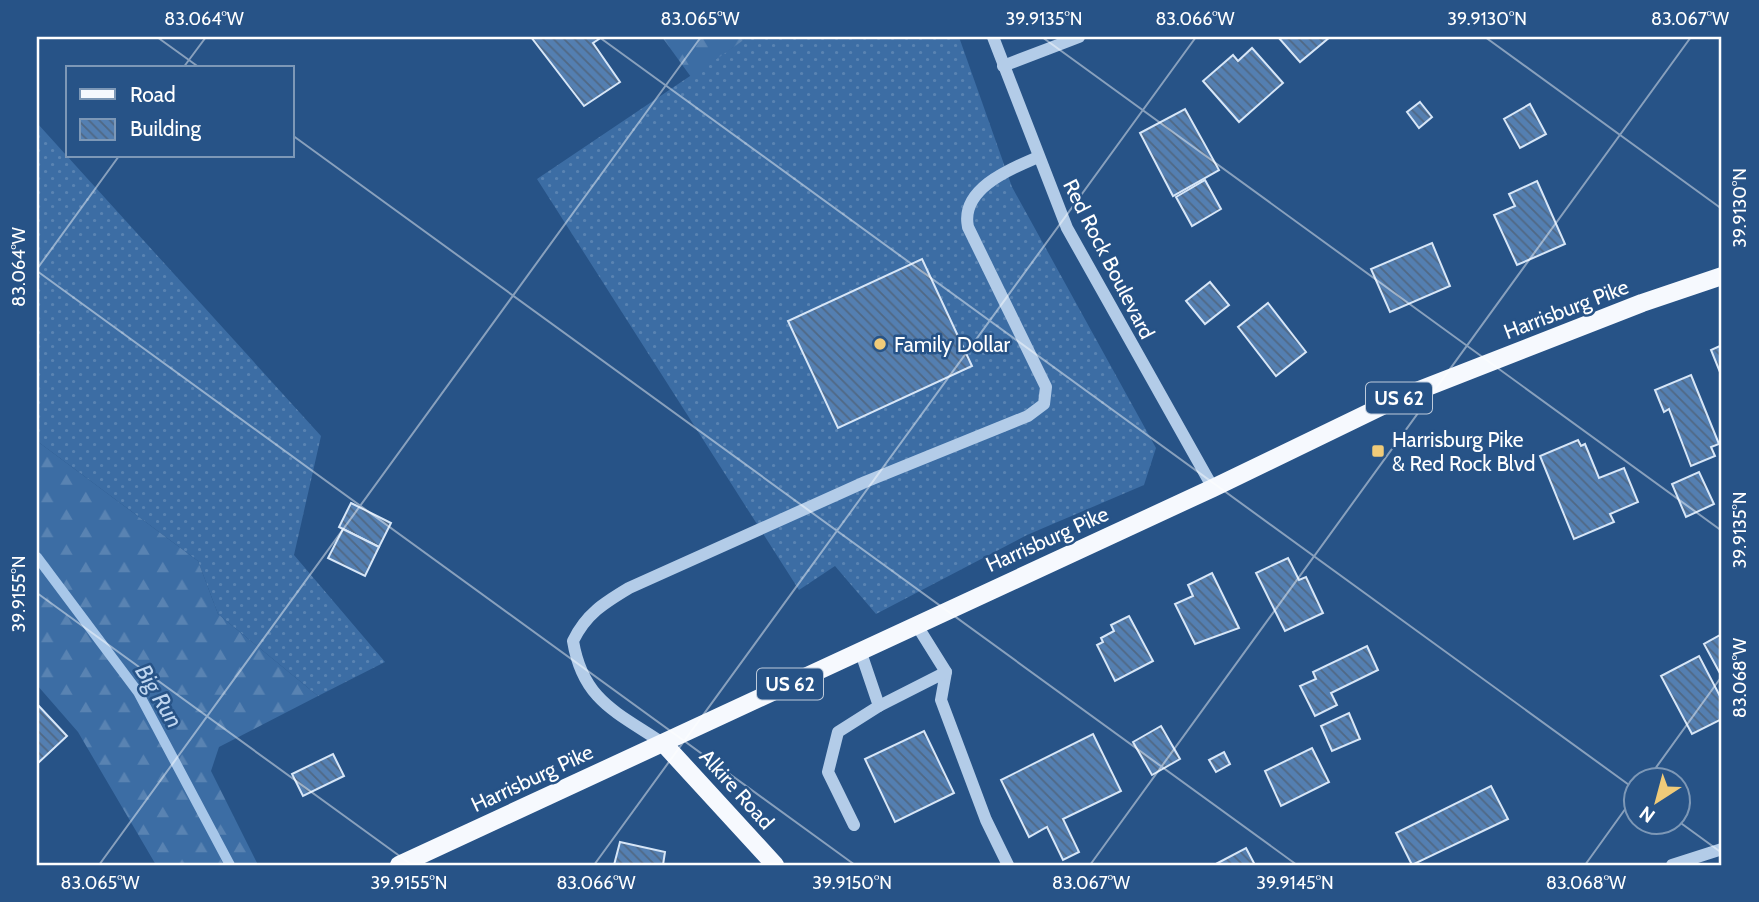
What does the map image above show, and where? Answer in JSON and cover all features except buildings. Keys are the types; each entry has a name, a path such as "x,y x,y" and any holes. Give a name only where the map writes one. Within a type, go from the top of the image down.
{"main road":[{"name":"Harrisburg Pike","path":"399,865 423,860 860,650 1213,488 1399,398 1642,303 1722,276"},
{"name":"Alkire Road","path":"664,744 775,865"}],"street":[{"name":"Red Rock Boulevard","path":"993,37 1067,228 1213,488"},
{"path":"1003,66 1079,37"},
{"path":"664,744 602,702 583,680 573,641 582,622 597,607 629,588 865,482 1028,416 1044,404 1046,387 968,226 965,214 969,203 989,184 1011,169 1038,157"},
{"path":"916,624 946,672 941,700 986,820 1008,865"},
{"path":"860,650 879,706"},
{"path":"854,825 828,772 838,732 879,706 946,672"},
{"path":"1672,865 1722,849"}],"green space":[{"path":"662,37 748,37 691,77"},
{"path":"748,37 959,37 1012,187 1156,448 1144,485 1027,535 876,614 835,566 799,590 537,179"},
{"path":"37,123 321,436 294,555 385,662 318,696 218,614 198,561 37,441"},
{"path":"37,441 198,561 218,614 318,696 219,747 211,771 258,865 156,865 78,732 37,685"}],"waterway":[{"name":"Big Run","path":"37,557 138,692 230,865"}],"place":[{"name":"Family Dollar","path":"880,344"},
{"name":"Harrisburg Pike & Red Rock Blvd","path":"1378,451"}]}
